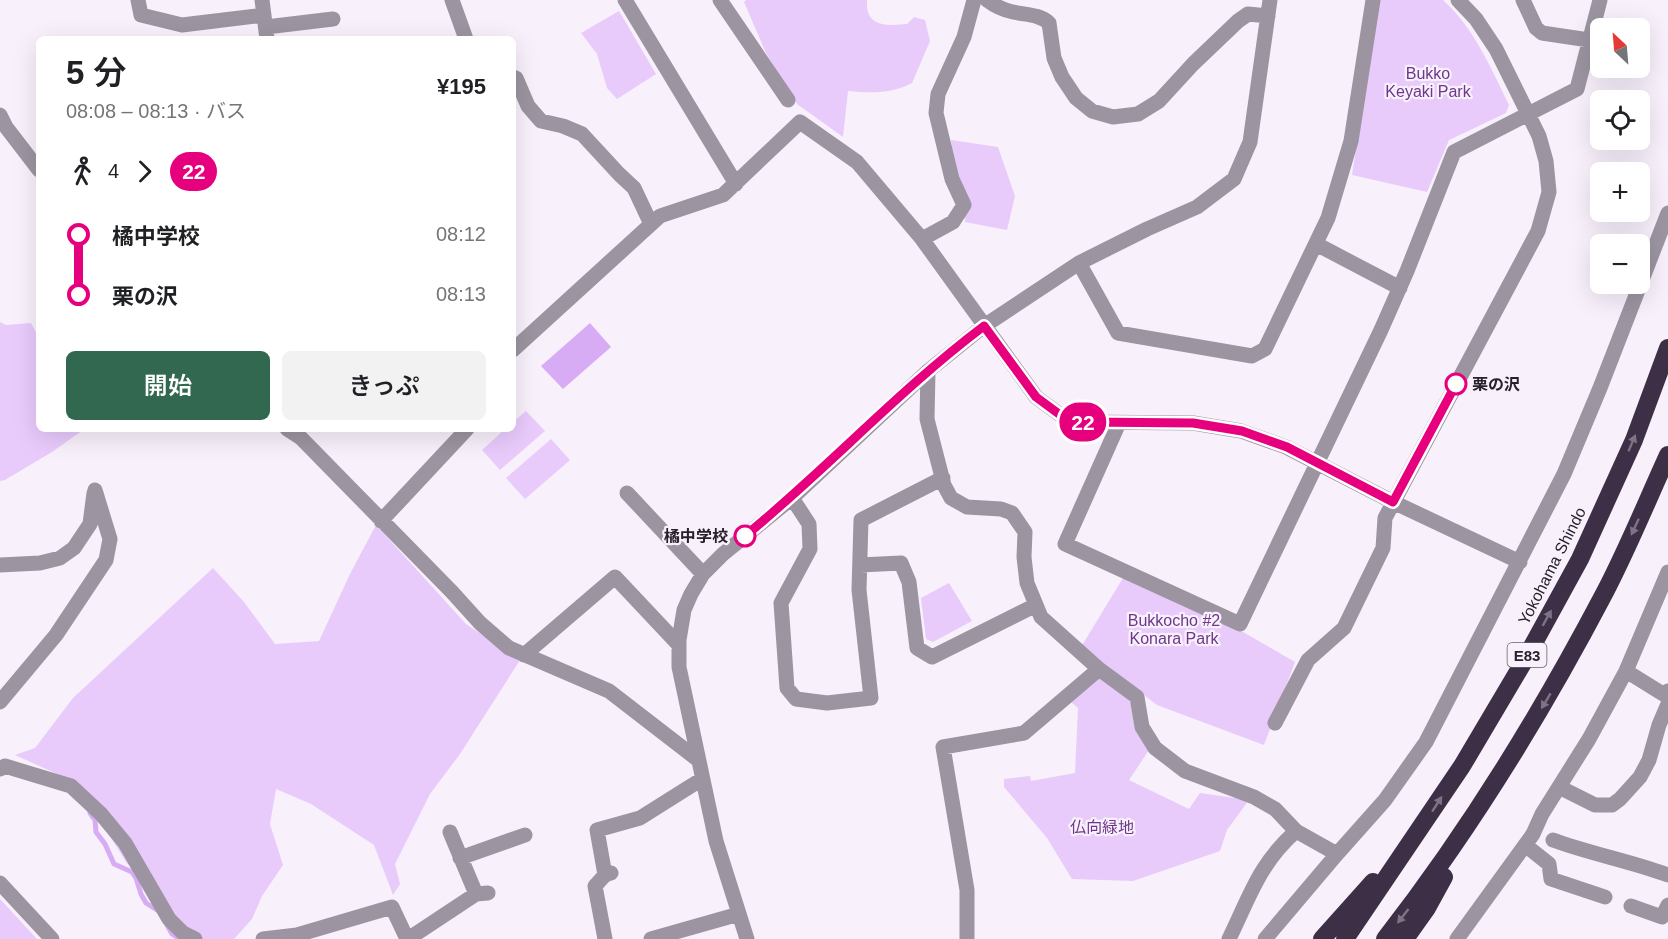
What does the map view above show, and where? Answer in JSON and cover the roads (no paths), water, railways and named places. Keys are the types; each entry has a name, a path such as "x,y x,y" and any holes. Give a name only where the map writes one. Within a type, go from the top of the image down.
{"highway":[{"name":"Yokohama Shindo","path":"1345,939 1420,830 1487,725 1580,559 1634,440 1668,348"},
{"name":"E83","path":"1385,939 1432,878 1498,781 1553,689 1606,590 1668,455"},
{"path":"1405,939 1427,909 1498,781"},
{"path":"1322,939 1420,830"}],"street":[{"path":"138,0 141,15 182,25 333,19"},
{"path":"452,0 465,36"},
{"path":"625,0 736,184"},
{"path":"720,0 788,100"},
{"path":"922,239 953,222 963,205 962,196 952,179 936,113 938,94 964,37 974,0"},
{"path":"987,0 996,7 1042,17 1050,22 1054,58 1062,77 1076,98 1092,111 1113,117 1138,114 1159,102 1193,63 1248,14 1268,16"},
{"path":"747,939 716,841 679,667 679,645 684,610 691,594 703,574 723,554 792,498 928,371 984,326 1078,263 1197,207 1234,179 1250,142 1270,0"},
{"path":"1078,263 1118,333 1252,356 1265,349 1328,218 1351,141 1373,0"},
{"path":"1275,723 1308,660 1344,627 1383,548 1385,518 1538,231 1549,192 1546,160 1529,114 1496,49 1476,19 1458,0"},
{"path":"1523,0 1536,28 1542,33 1589,40"},
{"path":"1119,423 1065,544 1240,624 1400,288 1454,152 1577,89 1600,0"},
{"path":"516,78 528,106 540,121 563,126 582,134 634,188 651,224"},
{"path":"0,115 6,128 36,166"},
{"path":"516,347 660,216 723,195 800,122 857,162 922,239 1036,397 1059,414 1084,422 1193,423 1242,431 1287,447 1393,502 1520,562"},
{"path":"1265,939 1385,800 1426,742 1564,474 1668,213"},
{"path":"1316,244 1400,288"},
{"path":"928,371 927,419 943,478 951,498 967,507 1001,509 1012,513 1025,532 1024,557 1027,583 1041,617 1099,669 1137,697 1142,727 1155,748 1185,771 1254,797 1275,809 1296,831 1337,854"},
{"path":"292,432 301,438 480,623 509,648 609,691 697,759"},
{"path":"381,520 464,432"},
{"path":"792,498 808,524 810,549 781,603 787,688 796,699 827,703 871,698 860,590 861,520 943,478"},
{"path":"0,565 40,563 60,558 74,548 90,524 95,490 110,539 106,560 56,635 0,702"},
{"path":"627,493 703,574"},
{"path":"860,565 901,563 909,582 917,648 932,657 1036,605"},
{"path":"1457,939 1538,839 1542,814 1589,739 1626,671 1668,572"},
{"path":"524,655 615,577 679,645"},
{"path":"967,939 967,890 943,747 1024,733 1099,669"},
{"path":"1626,671 1663,694 1668,691"},
{"path":"1559,787 1595,805 1612,805 1620,799 1640,777 1649,760 1668,704"},
{"path":"2,767 70,786 100,814 124,843 169,919 183,933 195,939"},
{"path":"605,939 595,886 608,874 597,830 639,818 702,779"},
{"path":"1229,939 1257,876 1283,843 1296,831"},
{"path":"263,939 297,935 392,908 408,939 482,894 460,858 450,832"},
{"path":"460,858 525,835"},
{"path":"1538,839 1629,861 1668,875"},
{"path":"1538,839 1549,864 1551,879 1605,897"},
{"path":"0,883 52,939"},
{"path":"1631,906 1662,917 1668,905"},
{"path":"651,939 739,914"}],"waterway":[{"path":"90,813 95,820 96,832 105,844 114,864 132,872 146,903 157,910"},
{"path":"167,925 172,934 180,939"}],"place":[{"name":"栗の沢","path":"1456,384"},
{"name":"橘中学校","path":"745,536"}],"park label":[{"name":"Bukko Keyaki Park","path":"1428,82"},
{"name":"Bukkocho #2 Konara Park","path":"1174,629"},
{"name":"仏向緑地","path":"1102,827"}]}
